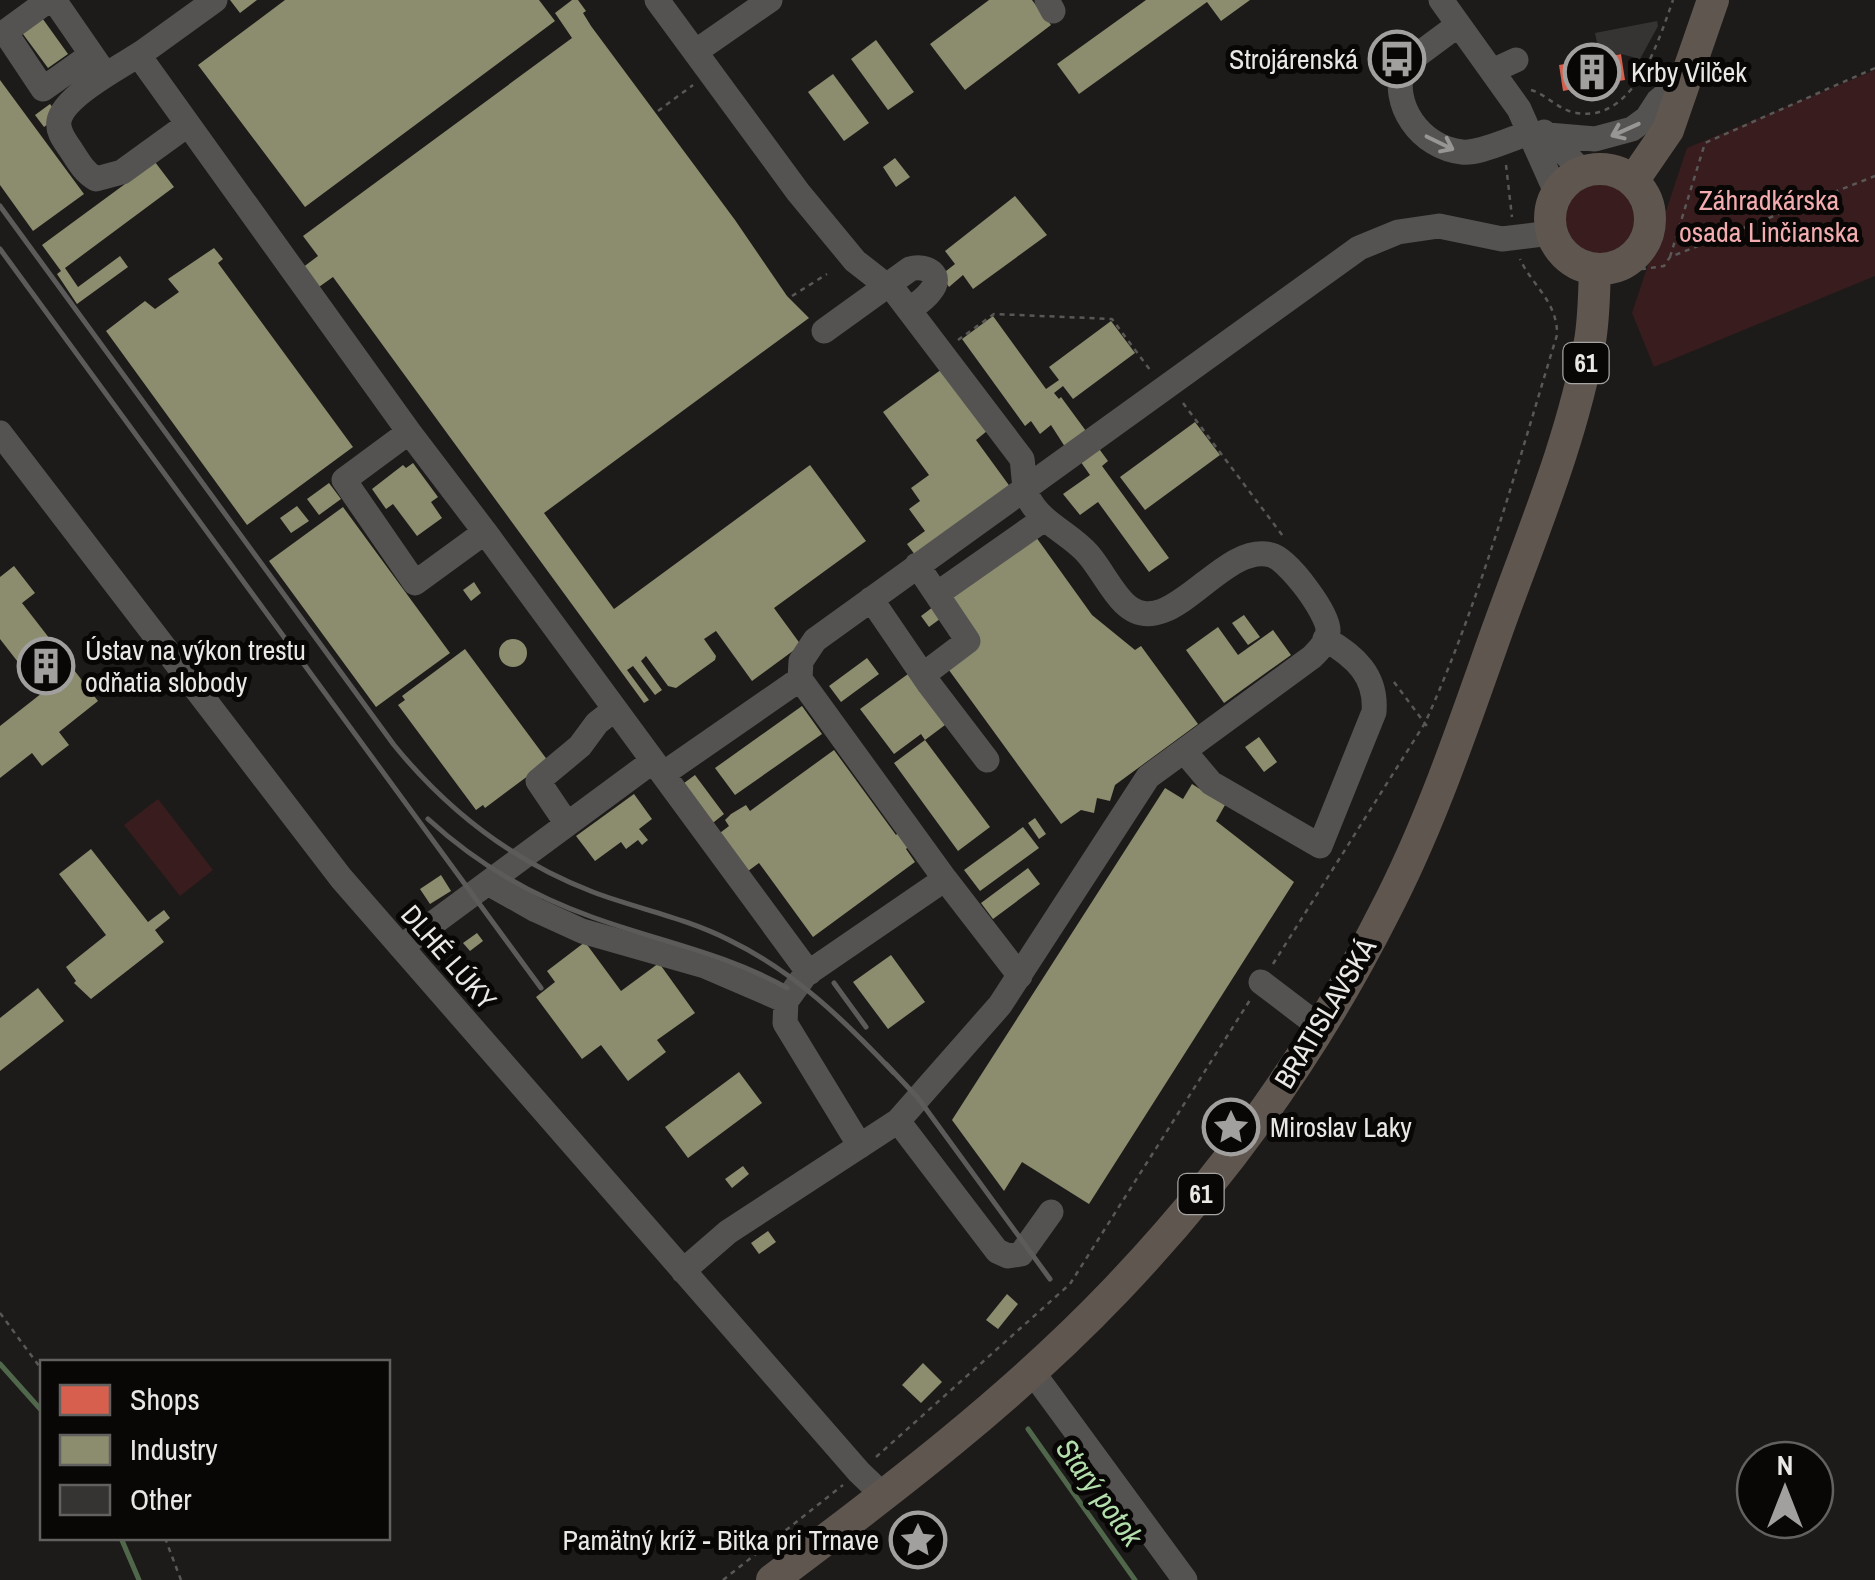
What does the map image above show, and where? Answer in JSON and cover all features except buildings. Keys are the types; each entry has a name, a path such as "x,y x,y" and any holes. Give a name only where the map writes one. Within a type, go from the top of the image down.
{"main road":[{"path":"1633,181 1668,130 1713,0"},
{"path":"1612,170 1633,181 1647,201 1647,237 1656,252 1595,269 1569,259 1551,233 1550,212 1556,192 1582,171 1612,170"},
{"name":"BRATISLAVSKÁ","path":"772,1580 884,1495 1032,1370 1112,1295 1184,1214 1265,1110 1320,1027 1385,913 1428,822 1448,767 1561,455 1591,336 1595,269"}],"street":[{"path":"92,55 43,88 5,32 52,0 92,55 106,77"},
{"path":"186,125 122,172 96,179 86,173 60,134 59,122 64,108 75,98 216,0"},
{"path":"657,0 798,192 855,261 909,310 1022,460 1025,487 1036,512 1088,554 1124,604 1136,612 1163,613 1236,560 1254,554 1271,555 1284,561 1326,616 1328,632 1312,657 1148,778 1000,1004 898,1121 728,1232 683,1271"},
{"path":"703,63 770,0"},
{"path":"1441,0 1458,26 1504,66 1533,118 1556,192"},
{"path":"1458,26 1404,65 1398,90 1412,123 1441,146 1463,152 1481,150 1533,118"},
{"path":"143,52 145,68 186,125 809,972"},
{"path":"1533,118 1595,139 1632,129 1685,80"},
{"path":"1533,118 1582,171"},
{"path":"1020,976 800,679 807,648 1359,248 1398,232 1439,226 1502,239 1551,233"},
{"path":"824,331 910,269 928,268 935,275 935,284 930,294 909,310"},
{"path":"409,432 344,480 415,583 484,532"},
{"name":"DLHÉ LÚKY","path":"0,434 341,878 859,1472 884,1495"},
{"path":"937,594 1044,519"},
{"path":"917,566 968,641 923,675"},
{"path":"871,599 987,760"},
{"path":"1184,751 1211,783 1320,846 1374,712 1376,692 1366,672 1346,651 1325,640"},
{"path":"401,947 568,824 800,679"},
{"path":"568,824 538,781 580,746 596,723 615,709"},
{"path":"860,1146 785,1024 786,1000 809,972 945,879"},
{"path":"488,883 582,931 704,966 786,1000"},
{"path":"1262,982 1320,1027"},
{"path":"898,1121 997,1251 1008,1256 1028,1249 1051,1212"},
{"path":"1032,1370 1185,1580"}],"path":[{"path":"1533,118 1600,111 1626,96 1658,42 1673,0"},
{"path":"658,111 703,63"},
{"path":"1656,252 1705,143 1875,68"},
{"path":"1504,149 1514,225"},
{"path":"1656,252 1875,176"},
{"path":"792,296 827,274"},
{"path":"958,340 994,314 1112,319 1157,379"},
{"path":"1175,393 1282,534"},
{"path":"1389,676 1429,728"},
{"path":"0,1313 40,1367"},
{"path":"723,1580 859,1472 987,1360"},
{"path":"166,1540 181,1580"}],"green space":[{"name":"Záhradkárska osada Linčianska","path":"1875,70 1875,276 1654,367 1632,313 1687,148"},
{"path":"1599,184 1624,194 1634,219 1624,244 1599,254 1574,244 1564,219 1574,194"},
{"path":"158,799 213,870 180,896 124,825"}],"waterway":[{"path":"0,1364 40,1409"},
{"name":"Starý potok","path":"1028,1429 1135,1580"},
{"path":"122,1540 139,1580"}],"railway":[{"path":"0,206 394,745 436,791 484,832 536,866 593,892 713,932 776,967 818,999 894,1073"},
{"path":"0,249 541,988"},
{"path":"428,819 485,864 548,899 617,926 715,956 787,988"},
{"path":"834,983 866,1027"},
{"path":"886,1064 918,1098 1050,1279"}],"place":[{"name":"Strojárenská","path":"1397,59"},
{"name":"Krby Vilček","path":"1592,72"},
{"name":"Ústav na výkon trestu odňatia slobody","path":"46,666"},
{"name":"Miroslav Laky","path":"1231,1127"},
{"name":"Pamätný kríž - Bitka pri Trnave","path":"918,1540"}]}
